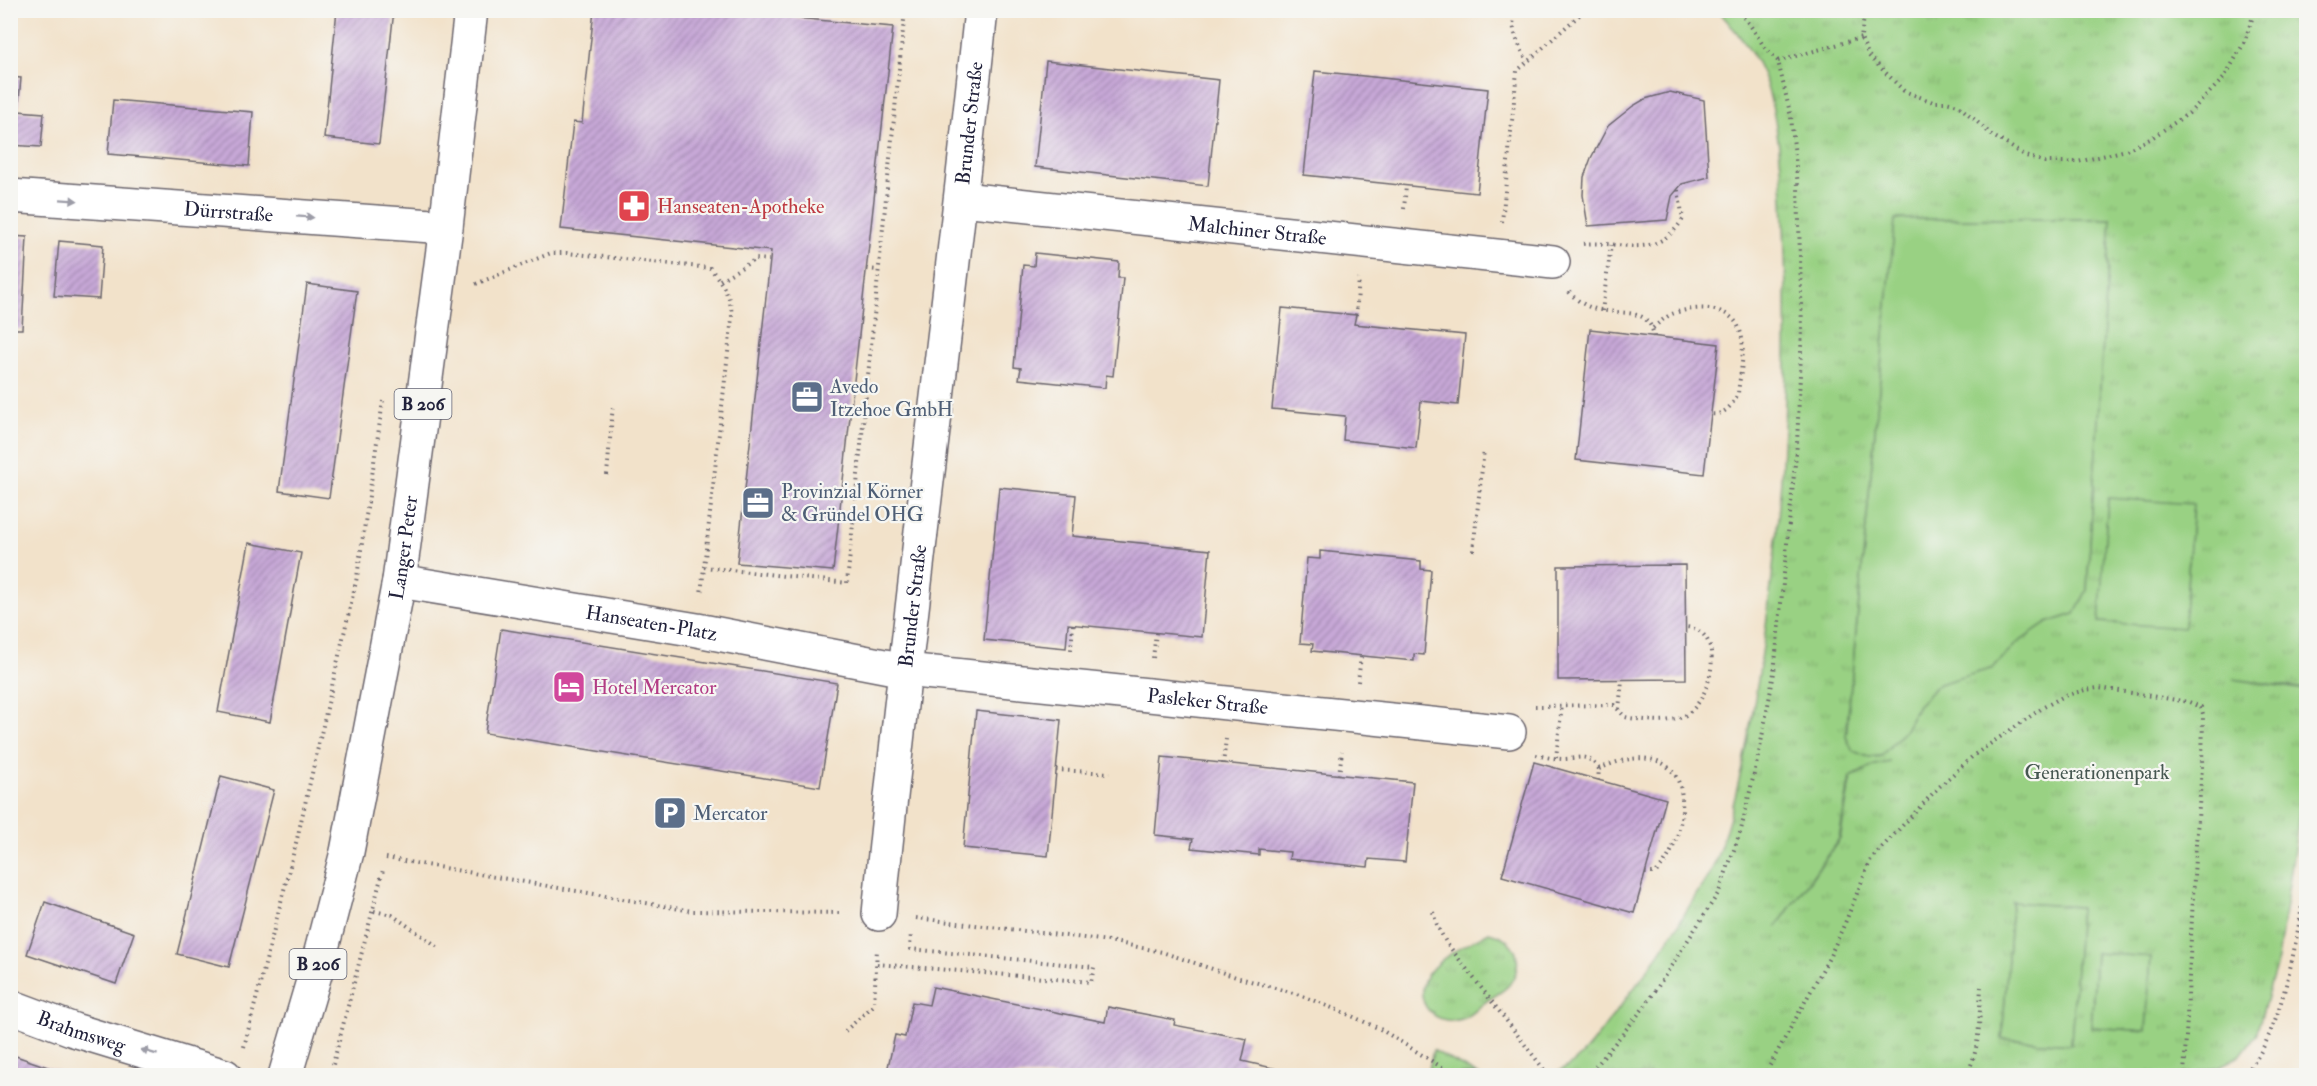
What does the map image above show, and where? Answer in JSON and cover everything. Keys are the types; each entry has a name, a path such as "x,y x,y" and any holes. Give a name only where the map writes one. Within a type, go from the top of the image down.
{"street":[{"name":"Langer Peter","path":"285,1076 347,852 399,581 446,227 471,10"},
{"name":"Brunder Straße","path":"879,914 905,670 962,199 981,10"},
{"name":"Dürrstraße","path":"10,196 446,227"},
{"name":"Malchiner Straße","path":"962,199 1553,262"},
{"name":"Hanseaten-Platz","path":"399,581 697,630 905,670"},
{"name":"Pasleker Straße","path":"905,670 1509,732"},
{"name":"Brahmsweg","path":"10,1006 74,1030 234,1064"}],"path":[{"path":"704,567 847,583 905,10"},
{"path":"1516,10 1513,16 1514,28 1527,62"},
{"path":"1505,258 1502,224 1517,71 1585,10"},
{"path":"1588,1076 1646,1005 1719,892 1741,830 1774,673 1797,444 1802,329 1798,186 1791,117 1778,61 1765,48 1737,10"},
{"path":"1866,10 1862,38 1869,56 1904,91 1933,102 1958,105 1993,136 2026,156 2045,162 2078,162 2126,150 2150,139 2189,113 2224,78 2244,44 2255,10"},
{"path":"1778,61 1862,38"},
{"path":"1654,337 1653,328 1638,314 1602,311 1580,302 1559,277 1553,262 1564,251 1577,244 1642,246 1662,241 1683,219 1677,190"},
{"path":"1602,311 1611,245"},
{"path":"474,285 551,253 710,268 720,280 731,303 732,317 697,630"},
{"path":"720,280 756,259 769,260"},
{"path":"867,269 877,270"},
{"path":"1653,328 1663,319 1684,310 1716,310 1734,320 1739,328 1742,344 1738,393 1723,413 1711,414"},
{"path":"234,1064 297,839 357,577 385,389"},
{"path":"607,475 613,404"},
{"path":"1473,551 1484,450"},
{"path":"1598,780 1599,769 1590,759 1584,757 1556,758 1533,754 1509,732 1520,715 1528,708 1542,704 1614,705 1625,717 1629,718 1669,720 1684,716 1697,705 1707,689 1711,671 1710,648 1700,633 1692,627 1686,627"},
{"path":"1619,710 1622,680"},
{"path":"1764,1076 1828,958 1871,859 1938,788 1974,755 2064,696 2098,688 2189,702 2201,707 2203,714 2202,768 2184,1076"},
{"path":"1556,758 1562,705"},
{"path":"1599,769 1622,760 1644,757 1653,758 1668,766 1677,777 1683,805 1677,837 1664,865 1655,873 1645,873"},
{"path":"1056,770 1110,773"},
{"path":"386,858 692,911 879,914 1109,941 1162,952 1236,977 1297,994 1380,1029 1456,1076"},
{"path":"2242,1076 2250,1068 2265,1041 2276,1014 2301,917 2307,878"},
{"path":"374,910 392,915 437,946"},
{"path":"1433,912 1446,942 1549,1076"},
{"path":"845,1031 874,1005 877,964 1091,982 1094,967 910,949 912,918"},
{"path":"1966,1076 1978,1046 1981,987"}],"green space":[{"name":"Generationenpark","path":"1718,11 2306,11 2306,689 2233,679 2306,690 2306,767 2278,959 2256,1035 2240,1056 2220,1066 2186,1076 1548,1075 1570,1065 1596,1039 1659,954 1710,873 1736,794 1754,703 1766,628 1782,468 1786,360 1784,214 1780,153 1769,93 1755,59","holes":["1895,219 2111,219 2087,590 2075,614 2047,623 2016,644 1993,668 1939,684 1918,705 1905,730 1881,756 1868,757 1853,751 1846,737","2108,498 2193,504 2184,628 2099,622","1890,762 1876,765 1851,777 1840,839 1776,927 1839,839 1850,777 1875,765","2012,902 2080,907 2071,1044 2002,1039","2096,953 2151,957 2146,1031 2091,1027"]},
{"path":"1895,219 2111,219 2087,590 2075,614 2047,623 2016,644 1993,668 1918,705 1905,730 1881,756 1868,757 1853,751 1846,737"},
{"path":"2108,497 2193,503 2184,629 2098,622"},
{"path":"2012,902 2080,907 2071,1044 2002,1039"},
{"path":"1489,932 1506,940 1516,952 1517,968 1509,985 1465,1018 1444,1020 1435,1016 1428,1010 1422,994 1423,984 1428,974 1448,956"},
{"path":"2096,953 2151,956 2146,1031 2091,1027"},
{"path":"1433,1050 1478,1075 1428,1075"}],"building":[{"path":"337,10 394,10 379,144 324,138"},
{"path":"594,10 709,10 893,27 833,571 737,563 771,251 561,229 573,122 582,123"},
{"path":"1046,61 1219,80 1208,186 1035,167"},
{"path":"1315,71 1488,89 1477,193 1304,175"},
{"path":"10,77 21,78 18,111 44,113 41,147 10,145"},
{"path":"1670,92 1704,100 1709,177 1682,184 1672,196 1667,220 1588,226 1583,195 1584,177 1608,126 1645,99"},
{"path":"113,100 253,112 249,166 108,154"},
{"path":"10,236 27,237 22,329 10,329"},
{"path":"59,241 103,245 99,299 54,296"},
{"path":"1035,253 1119,262 1118,278 1123,278 1113,376 1106,375 1105,388 1019,379 1021,368 1014,367 1023,265 1034,266"},
{"path":"307,284 357,291 329,498 279,491"},
{"path":"1282,308 1356,315 1354,324 1465,335 1458,405 1421,401 1416,448 1343,440 1345,416 1272,409"},
{"path":"1590,329 1719,344 1704,474 1576,460"},
{"path":"999,487 1076,495 1072,536 1210,550 1202,637 1068,624 1066,648 984,640"},
{"path":"249,543 301,553 270,722 218,712"},
{"path":"1320,551 1421,561 1421,569 1431,570 1424,655 1414,654 1414,661 1312,651 1313,644 1300,643 1307,558 1320,559"},
{"path":"1685,565 1686,679 1558,680 1558,566"},
{"path":"501,629 837,683 820,787 485,733"},
{"path":"976,711 1061,720 1048,856 963,848"},
{"path":"1162,757 1413,782 1405,862 1369,859 1368,867 1289,859 1290,852 1259,849 1259,855 1191,848 1193,839 1155,835"},
{"path":"1534,762 1666,799 1634,913 1502,876"},
{"path":"221,776 274,790 229,967 177,954"},
{"path":"45,902 134,933 116,984 27,954"},
{"path":"933,987 1105,1022 1108,1007 1175,1020 1174,1025 1247,1039 1242,1061 1308,1076 886,1076 895,1035 905,1037 912,1002 929,1005"},
{"path":"10,1054 71,1075 71,1076 10,1076"}],"place":[{"name":"Hanseaten-Apotheke","path":"634,206"},
{"name":"Avedo Itzehoe GmbH","path":"807,397"},
{"name":"Provinzial Körner & Gründel OHG","path":"758,503"},
{"name":"Hotel Mercator","path":"569,687"},
{"name":"Mercator","path":"670,813"}]}
